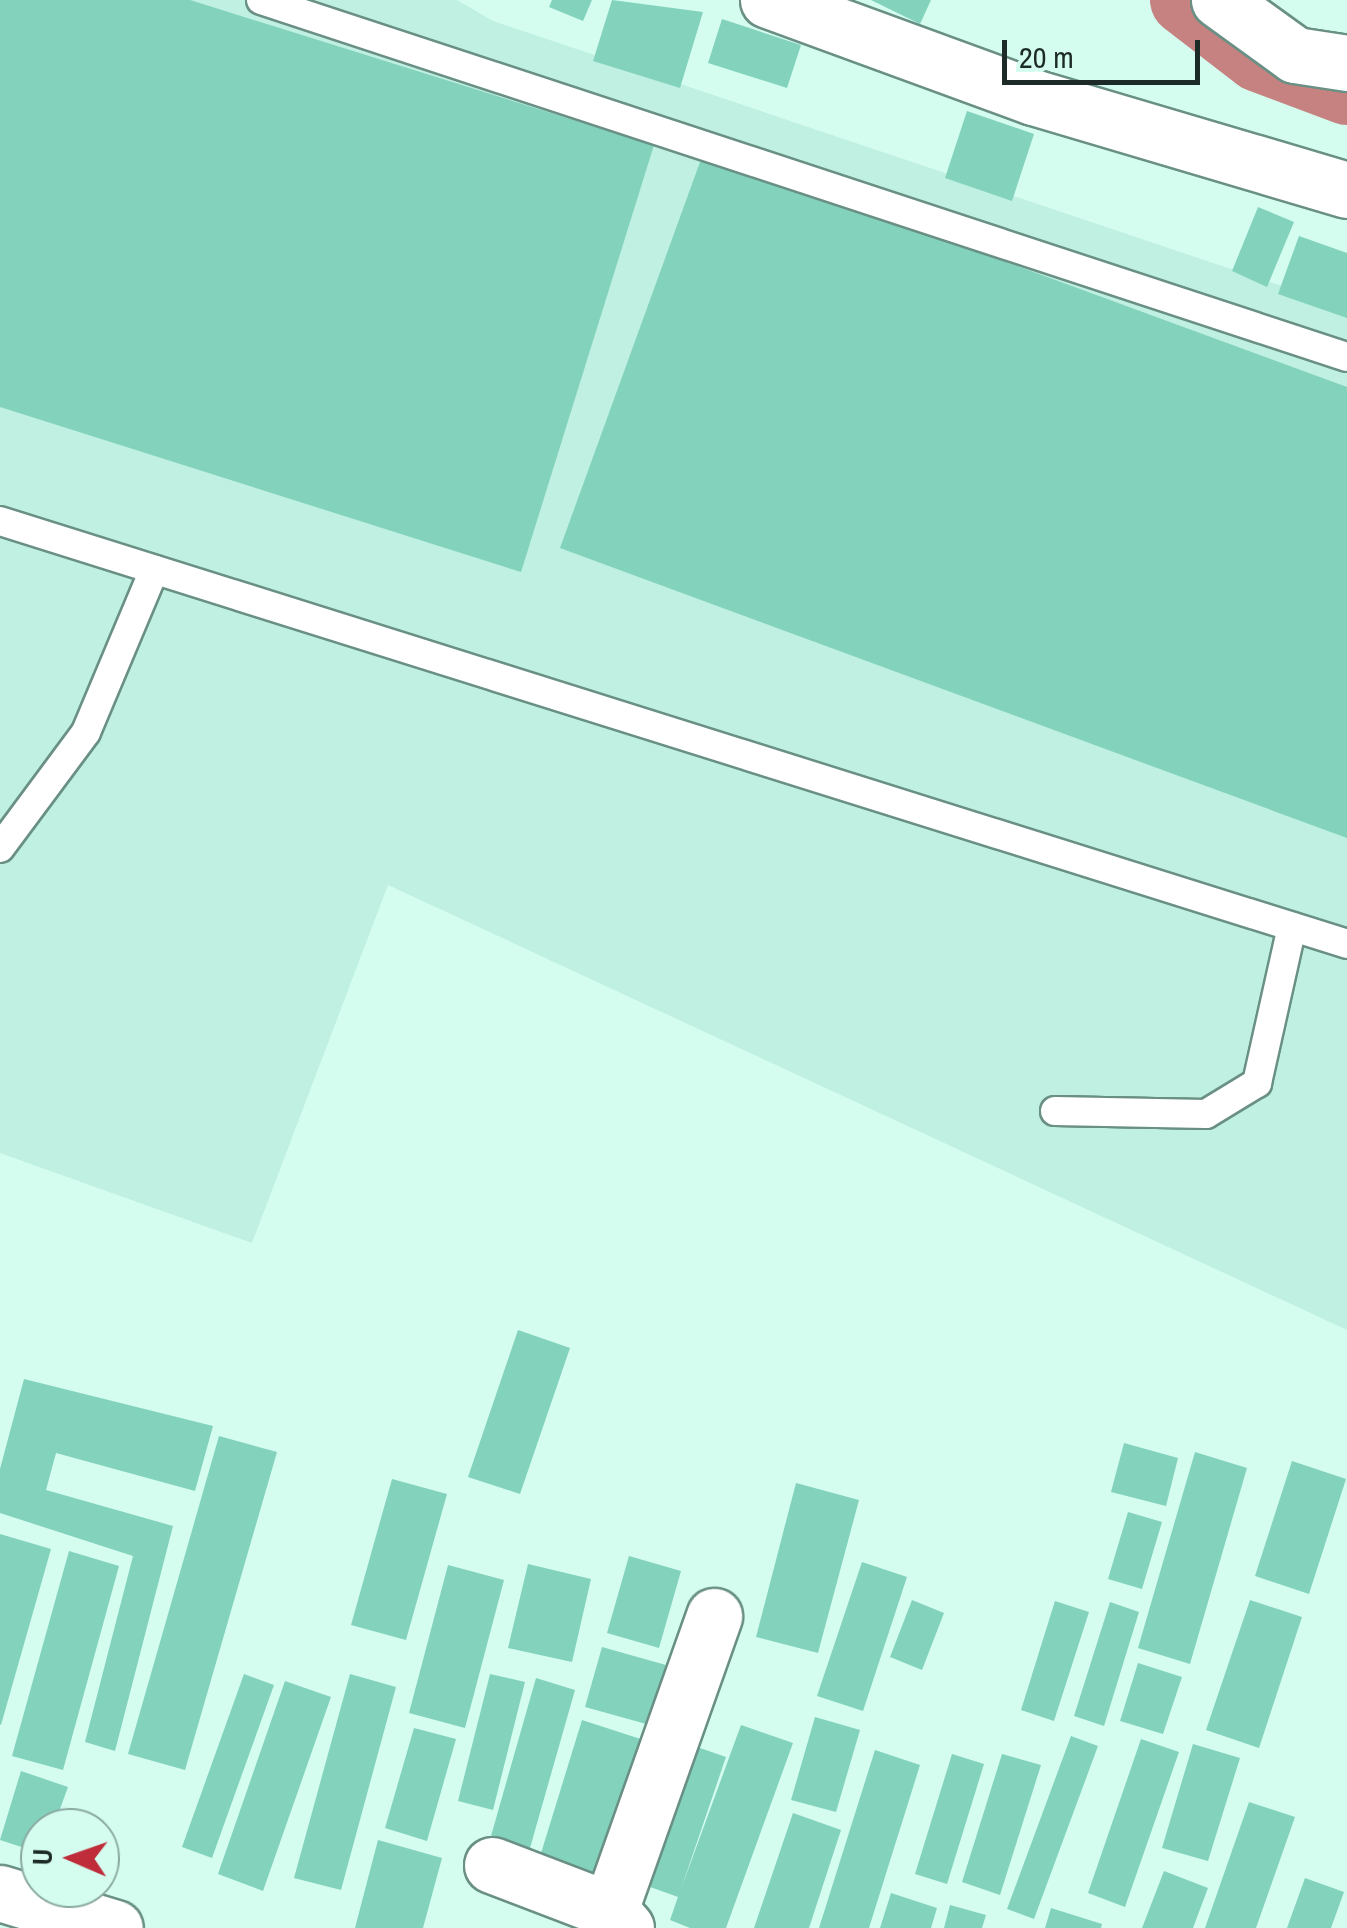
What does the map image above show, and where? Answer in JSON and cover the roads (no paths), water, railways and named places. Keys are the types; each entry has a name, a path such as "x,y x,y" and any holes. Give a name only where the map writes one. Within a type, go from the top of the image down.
{"street":[{"path":"768,0 1033,97 1347,190"},
{"path":"1219,0 1295,55 1347,63"},
{"path":"492,1865 618,1919 714,1616"},
{"path":"0,1893 115,1928"}],"lane":[{"path":"261,0 1347,357"},
{"path":"0,521 1347,944"},
{"path":"0,848 86,732 154,570"},
{"path":"1055,1111 1206,1114 1257,1083 1292,927"}],"waterway":[{"path":"1185,0 1259,57 1347,90"}]}
